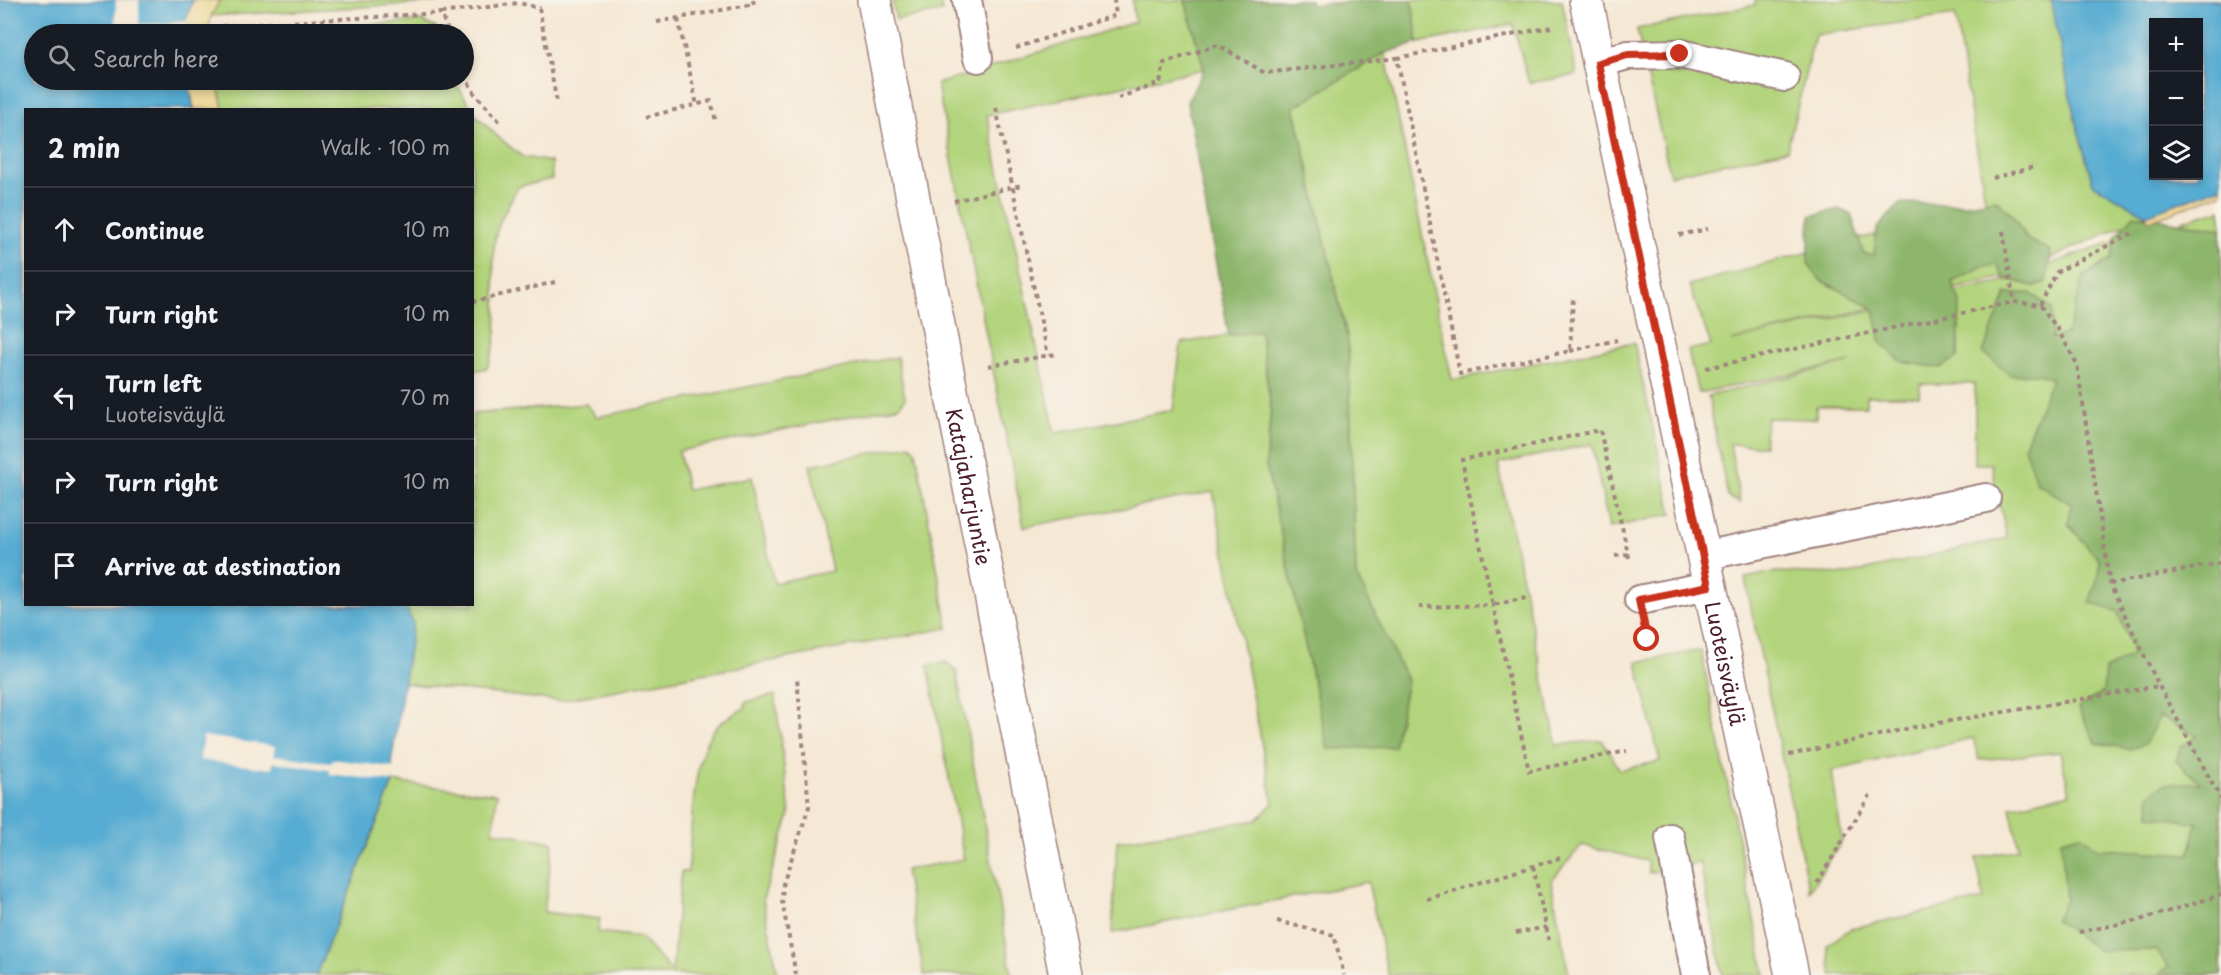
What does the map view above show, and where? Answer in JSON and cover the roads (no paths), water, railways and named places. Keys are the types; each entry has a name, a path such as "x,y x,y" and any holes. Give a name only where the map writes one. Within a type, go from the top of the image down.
{"street":[{"name":"Katajaharjuntie","path":"874,0 1066,975"},
{"name":"Luoteisväylä","path":"1588,9 1792,975"}],"lane":[{"path":"967,0 978,58"},
{"path":"1598,63 1628,55 1680,54 1785,77"},
{"path":"1639,600 1706,571 1986,498"},
{"path":"1670,838 1696,975"}],"water":[{"path":"0,0 193,0 185,24 24,24 24,90 190,90 194,108 24,108 24,606 405,606 413,623 392,758 393,782 316,975 0,975"},
{"path":"2051,0 2221,0 2221,187 2146,215 2093,184 2075,119"}]}
